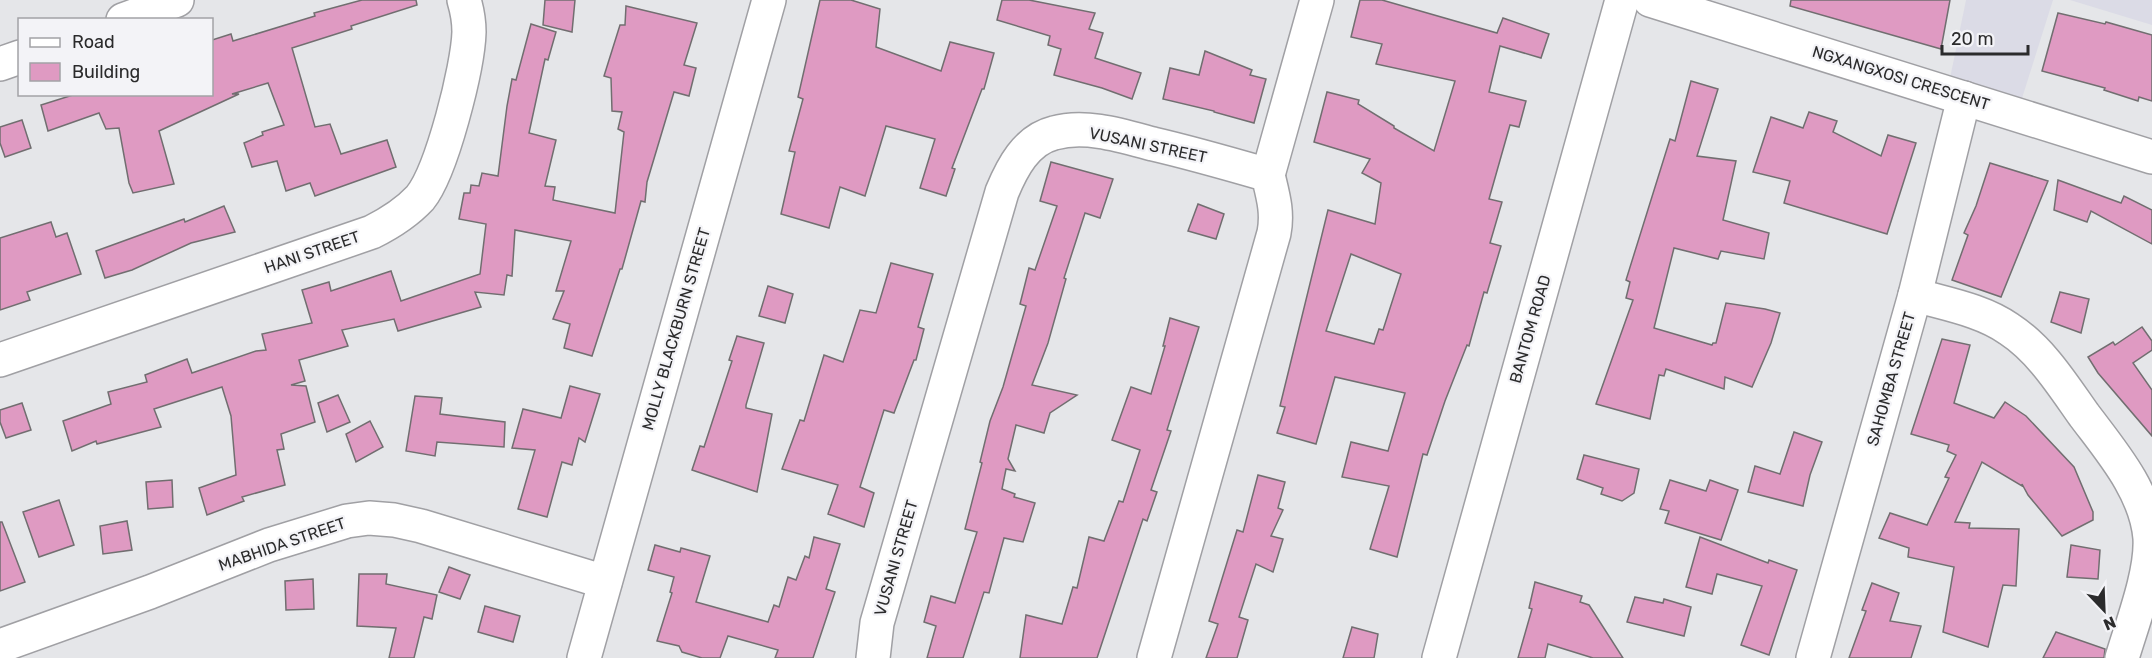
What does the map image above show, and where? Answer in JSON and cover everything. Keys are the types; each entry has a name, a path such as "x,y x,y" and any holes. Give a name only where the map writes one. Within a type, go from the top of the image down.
{"street":[{"path":"128,18 177,0"},
{"name":"HANI STREET","path":"0,360 372,232 401,215 422,196 436,171 467,53 469,30 464,0"},
{"name":"MOLLY BLACKBURN STREET","path":"584,658 769,0"},
{"path":"1154,658 1274,233 1277,216 1268,175 1317,0"},
{"name":"BANTOM ROAD","path":"1438,658 1622,0"},
{"name":"NGXANGXOSI CRESCENT","path":"1650,0 2152,157"},
{"path":"0,64 18,58"},
{"name":"SAHOMBA STREET","path":"1813,658 1915,295 1964,98"},
{"name":"VUSANI STREET","path":"873,658 877,623 883,600 1002,192 1014,165 1030,146 1053,133 1082,130 1115,135 1209,157 1268,175"},
{"path":"1915,295 1989,317 2010,329 2049,366 2120,465 2138,496 2146,518 2150,540 2148,568 2122,658"},
{"name":"MABHIDA STREET","path":"0,646 150,592 269,545 347,521 369,518 422,525 605,582"}],"shaded area":[{"path":"1966,0 2053,0 2017,114 1947,93"},
{"path":"2070,0 2152,0 2152,25"}],"building":[{"path":"362,0 416,0 417,5 292,48 315,127 330,124 341,154 387,140 396,167 315,196 310,183 286,191 277,161 252,167 244,143 263,135 262,132 284,125 268,83 232,94 239,94 159,131 174,184 133,193 129,183 119,128 106,129 99,113 48,131 41,105 70,96 213,96 213,40 231,34 233,41 315,16 314,13"},
{"path":"545,0 575,0 572,32 543,25"},
{"path":"820,0 851,0 880,9 876,47 941,71 950,42 994,53 984,89 982,89 952,168 955,169 946,196 920,188 935,139 886,126 865,196 840,187 829,228 781,214 795,152 789,151 803,99 798,97"},
{"path":"1002,0 1029,0 1095,13 1089,29 1103,33 1095,58 1141,73 1132,99 1054,75 1061,49 1048,45 1050,36 997,20"},
{"path":"1360,0 1382,0 1497,33 1503,18 1549,34 1541,58 1500,46 1489,92 1526,101 1519,127 1510,125 1489,199 1502,202 1490,243 1501,246 1487,293 1484,292 1469,346 1467,345 1445,401 1427,455 1423,454 1397,557 1370,549 1389,486 1342,477 1351,442 1388,451 1405,393 1335,377 1316,444 1277,433 1285,407 1280,406 1328,210 1375,224 1381,183 1362,173 1370,159 1314,142 1327,92 1359,100 1358,104 1434,151 1455,81 1376,64 1382,44 1351,37","holes":["1351,254 1401,274 1383,330 1379,329 1374,344 1326,331"]},
{"path":"1791,0 1950,0 1941,49 1790,6"},
{"path":"626,6 697,23 684,65 696,68 689,96 674,92 647,182 645,202 641,201 622,269 620,269 592,356 564,348 570,324 553,319 564,291 556,291 571,241 515,230 512,276 507,275 504,295 475,292 481,307 398,331 394,319 342,330 348,346 299,360 305,381 291,385 306,386 315,422 281,434 284,449 277,450 285,485 242,497 244,501 207,515 199,488 236,475 231,416 222,387 154,409 161,427 97,444 96,441 72,451 63,421 111,404 108,392 147,382 145,375 187,359 192,373 256,351 266,350 262,334 312,323 302,290 329,282 331,291 391,271 401,301 480,274 486,224 459,219 464,193 470,193 471,185 479,186 482,173 498,176 512,79 516,80 531,24 556,32 548,60 545,59 529,133 556,140 545,186 555,187 553,200 615,213 624,132 618,129 622,112 612,111 611,78 604,76 620,25 625,25"},
{"path":"2058,13 2105,24 2106,22 2152,35 2152,101 2139,97 2138,101 2104,90 2105,88 2042,71"},
{"path":"1205,51 1252,70 1250,75 1266,79 1254,123 1163,99 1170,68 1199,75"},
{"path":"1691,81 1718,89 1697,156 1736,161 1723,220 1769,233 1764,259 1721,251 1718,259 1674,248 1654,328 1712,345 1716,343 1726,303 1780,313 1771,343 1752,387 1725,377 1724,389 1666,369 1664,376 1659,375 1650,419 1596,404 1633,300 1626,298 1630,282 1626,280 1670,139 1675,141"},
{"path":"1809,112 1837,121 1833,132 1881,156 1888,135 1916,143 1887,234 1784,203 1790,181 1753,172 1771,117 1803,128"},
{"path":"22,120 31,148 5,157 0,143 0,127"},
{"path":"1051,162 1113,179 1100,218 1085,213 1064,278 1066,279 1048,343 1032,385 1077,395 1050,413 1044,433 1016,425 1008,459 1015,471 1006,469 1002,489 1015,494 1014,497 1035,503 1023,542 1004,538 989,593 984,592 963,658 927,658 936,626 924,622 931,596 955,603 977,532 965,529 990,421 1003,387 1026,306 1020,304 1029,268 1035,270 1057,206 1040,201"},
{"path":"1990,163 2048,181 2001,297 1952,280 1968,235 1964,233 1976,206"},
{"path":"2058,180 2121,203 2124,196 2152,210 2152,244 2091,211 2087,222 2054,210"},
{"path":"1198,204 1224,214 1216,239 1188,231"},
{"path":"224,206 235,232 191,243 132,270 105,278 96,251 184,219 185,222"},
{"path":"51,222 56,237 67,233 81,274 27,292 30,300 0,310 0,238"},
{"path":"891,263 933,274 918,327 924,329 916,360 914,360 894,413 884,410 860,487 874,493 864,527 828,514 838,485 782,469 800,420 804,421 824,355 843,362 860,310 876,313"},
{"path":"768,286 793,294 785,323 759,316"},
{"path":"2060,292 2089,299 2081,333 2051,322"},
{"path":"1170,318 1199,327 1167,430 1171,431 1151,490 1157,492 1147,521 1143,519 1097,658 1020,658 1026,615 1062,624 1073,587 1077,588 1089,537 1104,541 1119,501 1123,502 1140,450 1112,440 1131,387 1151,394 1165,346 1163,346"},
{"path":"2142,327 2152,341 2152,350 2133,363 2152,390 2152,436 2098,373 2088,357 2113,342 2115,345"},
{"path":"737,336 764,343 746,405 746,408 772,414 757,492 692,470 700,446 704,447 732,361 729,360"},
{"path":"1942,339 1970,345 1954,403 1994,418 2005,402 2026,416 2074,467 2093,512 2093,520 2062,536 2028,495 2022,484 2022,486 1982,462 1955,522 1970,523 1969,528 2019,529 2016,586 2003,585 1988,647 1943,632 1954,567 1908,557 1909,548 1879,538 1890,513 1927,525 1949,478 1945,477 1956,455 1947,451 1949,445 1911,434"},
{"path":"570,386 600,394 585,442 579,438 572,465 562,462 547,517 518,509 535,450 512,448 523,409 561,418"},
{"path":"338,395 350,422 327,432 318,403"},
{"path":"415,396 442,398 440,414 505,422 504,447 437,442 435,456 406,451"},
{"path":"22,403 31,430 6,438 0,422 0,410"},
{"path":"370,421 383,447 356,462 346,434"},
{"path":"1794,432 1822,442 1810,475 1803,506 1748,492 1755,466 1780,474"},
{"path":"1584,455 1639,469 1634,493 1622,501 1601,494 1603,488 1577,479"},
{"path":"1258,475 1285,482 1278,508 1283,510 1271,536 1283,539 1273,572 1256,564 1239,617 1248,620 1237,658 1206,658 1218,624 1209,621 1237,530 1243,532"},
{"path":"172,480 173,507 148,509 146,482"},
{"path":"1670,480 1706,491 1710,480 1738,490 1721,540 1665,523 1669,511 1660,509"},
{"path":"59,500 74,545 39,557 23,512"},
{"path":"127,521 132,550 103,554 100,526"},
{"path":"0,522 2,522 25,582 0,591"},
{"path":"814,537 840,544 826,589 835,592 813,658 775,658 778,650 728,636 720,658 702,658 682,652 679,646 657,641 672,593 670,592 674,577 648,570 655,545 680,552 681,548 710,556 696,602 768,622 774,605 779,607 788,577 796,580 805,556 809,558"},
{"path":"1700,537 1768,563 1769,560 1797,570 1769,655 1741,645 1762,586 1717,574 1712,594 1686,587"},
{"path":"2071,545 2100,550 2098,579 2067,577"},
{"path":"449,567 470,575 460,599 439,592"},
{"path":"359,574 387,574 386,584 437,595 432,619 424,617 414,658 389,658 396,628 357,626"},
{"path":"313,579 314,609 286,610 285,581"},
{"path":"1535,582 1582,596 1580,602 1589,605 1623,658 1593,658 1548,644 1545,658 1518,658 1532,609 1529,608"},
{"path":"1872,583 1899,593 1890,621 1921,626 1911,658 1849,658 1866,611 1862,610"},
{"path":"1635,597 1663,603 1664,599 1691,607 1684,636 1627,622"},
{"path":"485,606 520,616 513,642 478,632"},
{"path":"1352,627 1378,634 1374,658 1343,658"},
{"path":"2056,632 2105,649 2104,658 2043,658"}]}
